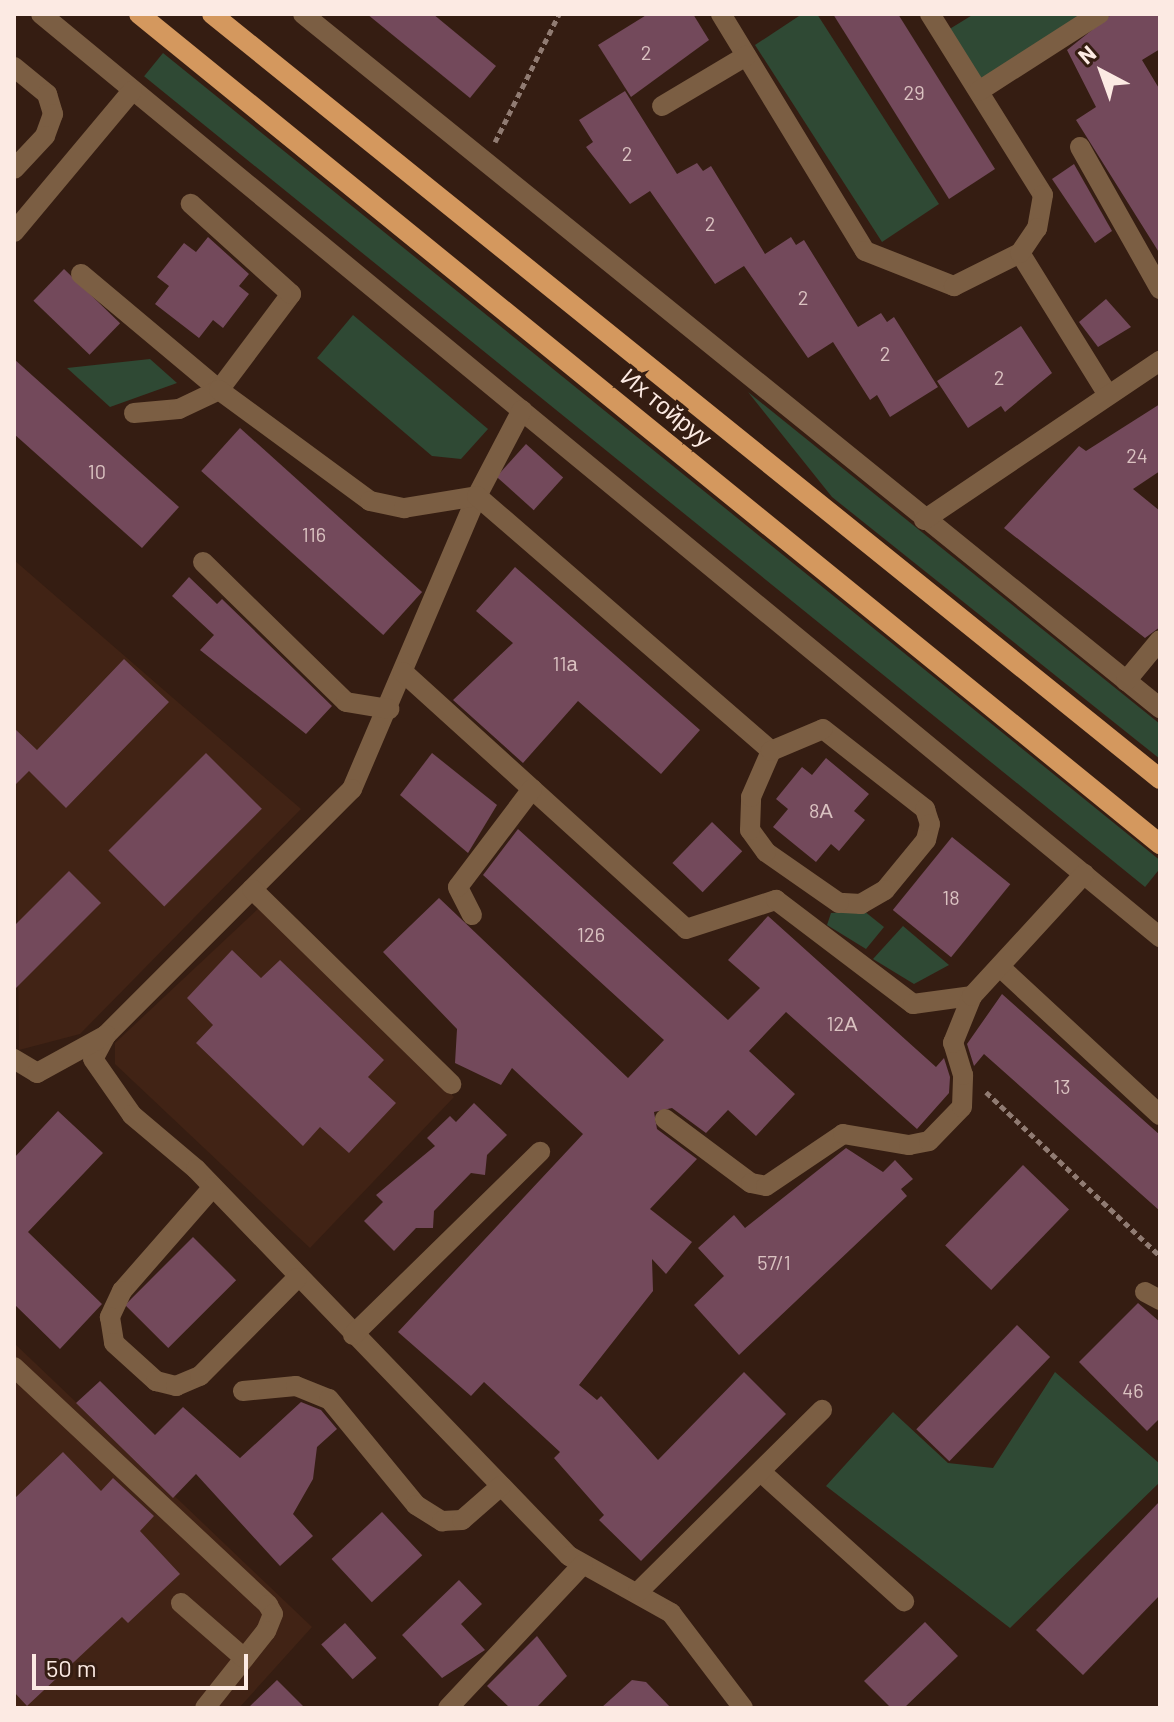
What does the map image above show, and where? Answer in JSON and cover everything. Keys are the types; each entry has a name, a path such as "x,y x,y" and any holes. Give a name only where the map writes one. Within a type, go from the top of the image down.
{"main road":[{"name":"Их тойруу","path":"139,14 1160,844"},
{"name":"Их тойруу","path":"212,14 1160,779"}],"street":[{"path":"41,14 1160,937"},
{"path":"303,14 924,520 1160,708"},
{"path":"721,14 865,251 954,286 1020,253 1037,228 1043,195 930,14"},
{"path":"979,91 1099,14"},
{"path":"662,106 746,56"},
{"path":"14,67 47,94 53,114 45,136 14,169"},
{"path":"14,232 132,91"},
{"path":"1080,147 1160,289"},
{"path":"134,413 179,409 219,390 291,294 191,204"},
{"path":"1020,253 1108,395"},
{"path":"81,274 219,390 370,501 404,508 477,496"},
{"path":"924,520 1160,361"},
{"path":"14,1059 37,1073 106,1035 352,789 389,709 477,496 522,410"},
{"path":"477,496 771,751"},
{"path":"203,562 346,702 389,709"},
{"path":"1126,681 1160,640"},
{"path":"403,672 686,929 776,900 913,1004 972,996"},
{"path":"823,729 925,809 926,840 885,890 861,904 839,903 766,852 750,830 751,808 771,751 823,729"},
{"path":"472,915 458,887 532,789"},
{"path":"665,1119 751,1183 766,1186 843,1134 909,1145 929,1141 962,1107 963,1075 953,1043 972,996 1084,874"},
{"path":"252,889 451,1084"},
{"path":"1000,967 1160,1115"},
{"path":"106,1035 93,1059 102,1081 213,1187 297,1278 501,1486 583,1564 671,1613 743,1708"},
{"path":"353,1335 540,1152"},
{"path":"213,1187 122,1291 110,1317 114,1343 156,1381 176,1386 200,1376 297,1278"},
{"path":"15,1368 268,1605 270,1622 205,1708"},
{"path":"243,1391 296,1386 329,1399 416,1505 442,1521 462,1520 501,1486"},
{"path":"638,1592 822,1410"},
{"path":"761,1472 904,1601"},
{"path":"448,1708 583,1564"},
{"path":"181,1603 244,1658"}],"path":[{"path":"485,162 559,14"},
{"path":"963,1075 1160,1256"}],"shaded area":[{"path":"14,560 301,809 80,1034 19,1050"},
{"path":"261,906 454,1097 310,1248 115,1064 115,1043"},
{"path":"14,1343 312,1627 239,1708 14,1708"}],"green space":[{"path":"802,14 817,14 939,204 882,242 755,45"},
{"path":"974,14 1092,14 981,84 948,30"},
{"path":"163,53 1160,860 1160,868 1145,887 144,76"},
{"path":"353,315 488,429 461,459 432,456 317,358"},
{"path":"150,359 177,383 110,407 67,368"},
{"path":"748,392 1160,724 1160,759 832,497"},
{"path":"864,911 884,927 866,949 827,925 831,913"},
{"path":"903,926 949,965 914,984 873,959"},
{"path":"1055,1372 1160,1464 1160,1482 1010,1628 826,1486 893,1412 948,1463 993,1468"}],"building":[{"path":"367,14 433,14 496,66 470,98"},
{"path":"648,14 693,14 709,40 631,97 598,45"},
{"path":"833,14 898,14 995,169 949,199"},
{"path":"1112,14 1160,14 1160,49 1142,60 1160,90 1160,254 1076,120 1096,107 1067,50"},
{"path":"625,91 677,174 697,163 703,171 711,166 765,254 791,237 796,245 804,240 858,327 881,313 887,322 894,317 938,387 890,417 877,395 870,400 833,342 808,358 744,266 715,284 650,191 630,204 586,147 593,142 579,120"},
{"path":"1074,164 1112,231 1095,243 1052,179"},
{"path":"208,237 249,274 239,286 249,294 223,328 213,320 199,338 155,304 169,286 157,277 184,243 196,252"},
{"path":"64,269 120,323 90,355 33,301"},
{"path":"1106,299 1131,327 1098,347 1079,322"},
{"path":"1021,326 1052,373 1005,412 1001,406 968,428 937,381"},
{"path":"14,359 179,507 142,548 14,434"},
{"path":"1160,404 1160,471 1133,489 1160,511 1160,627 1145,638 1004,528 1079,446 1086,451"},
{"path":"240,428 422,592 383,635 201,471"},
{"path":"526,444 563,477 534,510 497,477"},
{"path":"515,567 700,730 661,774 578,701 523,763 453,700 513,643 476,611"},
{"path":"189,577 217,604 222,599 332,706 306,734 200,650 214,635 172,596"},
{"path":"124,659 169,702 66,808 29,771 14,786 14,728 37,750"},
{"path":"206,753 262,809 164,906 108,851"},
{"path":"432,753 497,805 468,853 400,795"},
{"path":"826,758 869,794 854,811 865,820 839,851 831,844 816,862 773,827 788,809 776,799 802,767 812,775"},
{"path":"712,822 742,851 703,892 672,863"},
{"path":"518,829 728,1020 760,988 728,960 768,916 936,1067 944,1058 950,1077 949,1093 917,1129 786,1012 749,1051 795,1094 756,1136 728,1110 706,1133 672,1108 654,1112 657,1129 697,1159 650,1209 692,1242 666,1274 652,1259 653,1291 579,1385 597,1400 601,1396 658,1460 744,1372 786,1414 641,1561 599,1520 604,1515 554,1458 560,1452 484,1382 471,1396 398,1332 583,1134 512,1068 501,1085 455,1063 457,1029 383,952 439,898 628,1078 664,1040 483,875"},
{"path":"952,837 1010,884 951,957 893,910"},
{"path":"69,871 101,903 14,990 14,926"},
{"path":"232,950 261,978 280,960 384,1060 368,1077 396,1103 349,1153 320,1127 303,1146 196,1043 213,1025 187,998"},
{"path":"1002,994 1160,1135 1160,1211 984,1054 974,1066 967,1044"},
{"path":"474,1103 507,1135 487,1155 485,1175 471,1173 434,1211 433,1228 416,1228 394,1251 364,1221 383,1202 376,1195 435,1146 427,1138 450,1116 456,1122"},
{"path":"58,1111 103,1153 28,1232 102,1304 60,1349 14,1304 14,1158"},
{"path":"846,1148 883,1172 895,1160 913,1179 901,1189 907,1196 739,1355 694,1305 724,1276 698,1248 734,1215 745,1228"},
{"path":"1023,1165 1069,1209 991,1290 945,1246"},
{"path":"193,1237 236,1280 168,1348 125,1305"},
{"path":"1138,1303 1160,1322 1160,1418 1147,1431 1079,1362"},
{"path":"1017,1325 1050,1357 949,1461 916,1429"},
{"path":"100,1381 155,1435 183,1407 240,1458 301,1402 321,1410 337,1429 317,1447 313,1479 293,1514 313,1536 280,1566 196,1474 173,1498 76,1403"},
{"path":"63,1452 101,1491 113,1478 154,1516 140,1531 180,1574 128,1623 122,1617 27,1706 14,1692 14,1499"},
{"path":"1160,1501 1160,1595 1083,1675 1036,1630"},
{"path":"382,1512 422,1555 372,1602 332,1559"},
{"path":"459,1580 482,1604 461,1624 485,1650 442,1678 402,1635"},
{"path":"925,1622 958,1656 904,1708 891,1708 864,1681"},
{"path":"345,1623 376,1658 353,1679 321,1644"},
{"path":"537,1636 567,1676 536,1708 510,1708 487,1686"},
{"path":"277,1680 305,1708 248,1708"},
{"path":"632,1680 646,1682 671,1708 601,1708"}]}
